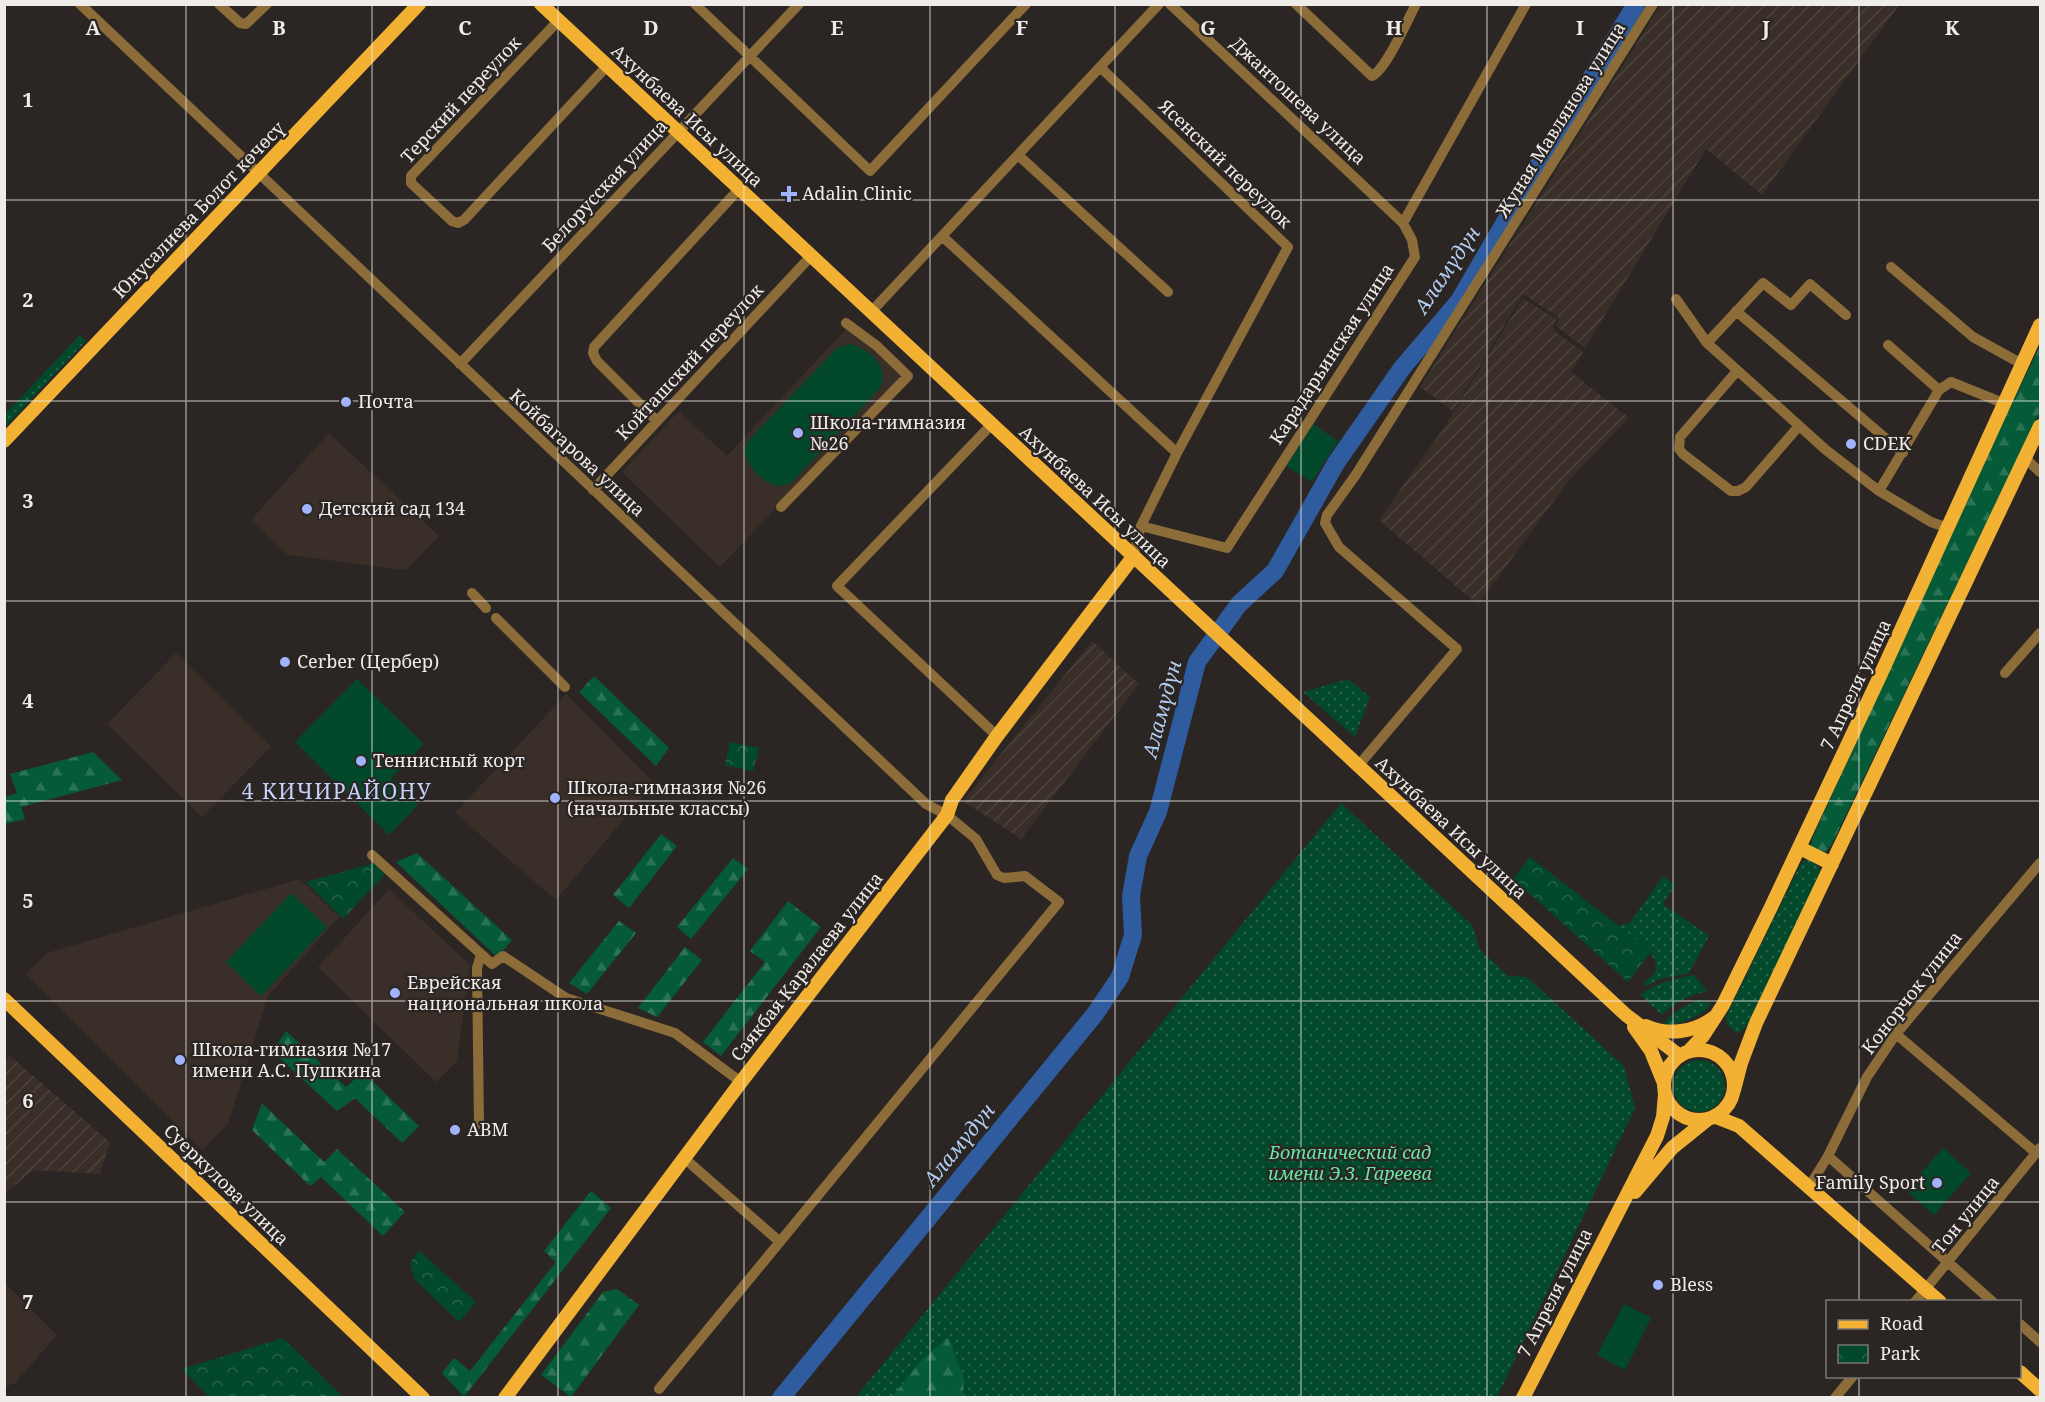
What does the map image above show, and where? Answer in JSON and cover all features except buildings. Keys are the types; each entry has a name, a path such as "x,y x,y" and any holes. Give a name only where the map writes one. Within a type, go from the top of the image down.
{"main road":[{"name":"Юнусалиева Болот көчөсү","path":"4,441 419,4"},
{"name":"Ахунбаева Исы улица","path":"541,4 1626,1015 1684,1054"},
{"name":"7 Апреля улица","path":"1684,1054 1703,1036 1718,1014 1800,848 2040,325"},
{"path":"1712,1118 1727,1106 1756,1023 2040,426"},
{"name":"Саякбая Каралаева улица","path":"505,1398 741,1082 947,815 952,800 998,736 1133,557"},
{"path":"1800,848 1832,864"},
{"name":"Суеркулова улица","path":"4,999 423,1398"},
{"path":"1626,1015 1652,1029 1683,1031 1704,1025 1718,1014"},
{"name":"Ахунбаева Исы улица","path":"1626,1015 1651,1052 1665,1088"},
{"path":"1749,1135 1741,1120 1733,1093 1731,1070 1725,1062 1708,1052 1684,1054 1671,1064 1666,1073 1665,1088 1676,1111 1694,1120 1712,1118 1739,1126 1749,1135 1926,1289 1938,1300"},
{"name":"7 Апреля улица","path":"1523,1398 1657,1136 1663,1117 1665,1088"},
{"name":"7 Апреля улица","path":"1622,1207 1672,1148 1712,1118"},
{"path":"2021,1374 2040,1390"}],"street":[{"name":"Койбагарова улица","path":"80,4 926,804 947,815 975,840 997,875 1004,878 1025,876 1059,902 780,1242"},
{"path":"219,4 240,23 246,24 267,4"},
{"path":"695,4 870,171 1026,4"},
{"name":"Белорусская улица","path":"460,364 799,4"},
{"path":"871,312 1159,4"},
{"name":"Джантошева улица","path":"1170,4 1403,223"},
{"path":"1296,4 1372,75 1380,71 1416,4"},
{"path":"1403,223 1526,4"},
{"name":"Жуная Мавлянова улица","path":"1358,766 1457,649 1339,547 1325,523 1327,515 1361,466 1653,4"},
{"name":"Терский переулок","path":"558,21 411,177 411,183 452,221 458,223 464,220 608,66"},
{"name":"Ясенский переулок","path":"1100,67 1288,247 1177,453 1141,526"},
{"path":"1018,155 1168,292"},
{"path":"657,421 597,362 593,353 594,347 740,189"},
{"name":"Карадарьинская улица","path":"1141,526 1227,548 1415,257 1412,240 1403,223"},
{"path":"942,236 1177,453"},
{"name":"Койташский переулок","path":"593,490 811,256"},
{"path":"1891,267 1973,337 2022,364"},
{"path":"1707,343 1763,283 1791,305 1810,284 1846,315"},
{"path":"1676,299 1707,343 1799,426 1879,491 1931,522 1948,528"},
{"path":"1736,310 1903,453"},
{"path":"781,507 908,376 877,346 846,323"},
{"path":"1888,345 1939,390"},
{"path":"1737,371 1680,437 1679,449 1683,454 1731,491 1738,491 1746,487 1799,426"},
{"path":"1879,491 1939,390 1951,382 2003,403"},
{"path":"991,424 837,586 998,736"},
{"path":"2025,458 2040,472"},
{"path":"1133,557 1141,526"},
{"path":"472,593 486,608"},
{"path":"496,618 565,687"},
{"path":"2005,674 2040,633"},
{"path":"372,855 492,964 503,956 566,998 675,1033 741,1082"},
{"name":"Конорчок улица","path":"1809,1187 1828,1156 1868,1077 1896,1034 2040,863"},
{"path":"479,1124 477,968 480,954"},
{"path":"1896,1034 2038,1150"},
{"name":"Тон улица","path":"1917,1300 2038,1150"},
{"path":"1828,1156 1991,1300"},
{"path":"659,1389 780,1242 684,1158"},
{"path":"2021,1326 2040,1342"},
{"path":"1835,1398 1851,1378"}],"shaded area":[{"path":"1661,5 1899,5 1762,195 1706,149 1585,348 1556,326 1558,317 1523,294 1453,411 1420,387"},
{"path":"1523,298 1556,319 1553,330 1583,352 1571,372 1629,418 1569,480 1478,605 1379,520 1445,426"},
{"name":"Школа-гимназия №26","path":"849,326 902,376 720,567 622,472 679,411 727,456"},
{"path":"329,433 439,536 406,570 288,555 251,520"},
{"path":"1092,641 1139,684 1021,839 963,801"},
{"path":"176,653 271,747 202,817 107,724"},
{"name":"Школа-гимназия №26 (начальные классы)","path":"566,694 654,783 556,900 455,813"},
{"name":"Школа-гимназия №17 имени А.С. Пушкина","path":"300,879 339,917 268,996 228,1124 202,1150 26,974 47,953"},
{"path":"389,889 470,965 457,1061 436,1082 318,967"},
{"path":"10,1056 110,1142 100,1174 33,1170 5,1193 4,1062"},
{"path":"4,1282 57,1335 15,1383 5,1387"}],"green space":[{"path":"80,335 86,341 5,427 5,414"},
{"path":"851,344 871,355 880,365 883,379 881,387 791,483 782,486 764,480 749,464 745,452 747,442 838,347"},
{"path":"2040,346 2040,411 1832,844 1825,853 1811,846 1812,839 2001,426"},
{"path":"1313,424 1338,441 1312,482 1286,466"},
{"path":"594,676 669,748 656,766 579,692"},
{"name":"Теннисный корт","path":"357,679 424,744 391,778 418,805 389,835 295,742"},
{"path":"1348,679 1370,697 1355,737 1303,692"},
{"path":"730,742 759,748 753,771 725,765"},
{"path":"93,752 122,780 21,807 25,819 5,824 5,797 17,793 10,774"},
{"name":"Ботанический сад имени Э.З. Гареева","path":"1341,803 1473,926 1479,949 1508,976 1527,977 1624,1066 1635,1108 1497,1397 855,1398"},
{"path":"661,834 677,846 629,908 613,895"},
{"path":"417,853 512,940 497,957 396,862"},
{"path":"1530,857 1651,951 1628,982 1513,879"},
{"path":"733,858 748,869 691,939 677,927"},
{"path":"1810,859 1820,870 1818,877 1747,1026 1735,1032 1727,1024 1726,1017 1799,867 1804,861"},
{"path":"374,863 385,874 343,919 306,882"},
{"path":"1663,876 1675,885 1663,904 1709,936 1689,973 1658,980 1645,987 1644,982 1651,977 1656,967 1652,956 1612,927 1630,923"},
{"path":"291,893 327,927 261,996 226,962"},
{"path":"788,901 821,927 721,1056 703,1042 765,962 750,951"},
{"path":"619,921 636,933 587,994 569,983"},
{"path":"685,947 702,960 657,1017 638,1008"},
{"path":"1694,975 1707,991 1682,1000 1662,1015 1640,995 1652,987"},
{"path":"1699,1000 1711,1003 1697,1016 1663,1026 1674,1013"},
{"path":"286,1031 346,1087 363,1072 419,1126 402,1143 355,1098 337,1111 273,1052"},
{"path":"1694,1060 1704,1060 1713,1064 1721,1072 1725,1086 1721,1100 1713,1108 1704,1112 1694,1112 1685,1108 1677,1100 1673,1091 1673,1081 1677,1072 1685,1064"},
{"path":"262,1103 324,1162 337,1149 405,1212 383,1236 321,1177 310,1186 252,1130"},
{"name":"Family Sport","path":"1943,1148 1971,1173 1934,1215 1906,1190"},
{"path":"591,1191 611,1208 464,1397 442,1373 454,1358 470,1371 556,1262 544,1251"},
{"path":"419,1251 476,1302 459,1322 415,1280 410,1263"},
{"path":"617,1289 639,1305 571,1397 541,1375 603,1292"},
{"path":"1624,1304 1651,1318 1625,1370 1597,1355"},
{"path":"283,1338 343,1397 209,1397 182,1369"},
{"path":"948,1338 964,1378 963,1397 892,1397 923,1358"}],"waterway":[{"name":"Аламүдүн","path":"781,1398 1095,1014 1120,977 1133,935 1131,896 1138,856 1158,812 1197,662 1239,604 1275,571 1336,463 1402,368 1459,301 1636,4"}],"place":[{"name":"Adalin Clinic","path":"789,194"},
{"name":"Почта","path":"346,402"},
{"name":"Школа-гимназия №26","path":"798,433"},
{"name":"CDEK","path":"1851,444"},
{"name":"Детский сад 134","path":"307,509"},
{"name":"Cerber (Цербер)","path":"285,662"},
{"name":"Теннисный корт","path":"361,761"},
{"name":"Школа-гимназия №26 (начальные классы)","path":"555,798"},
{"name":"Еврейская национальная школа","path":"395,993"},
{"name":"Школа-гимназия №17 имени А.С. Пушкина","path":"180,1060"},
{"name":"ABM","path":"455,1130"},
{"name":"Family Sport","path":"1937,1183"},
{"name":"Bless","path":"1658,1285"}],"district":[{"name":"4 КИЧИРАЙОНУ","path":"337,792"}]}
